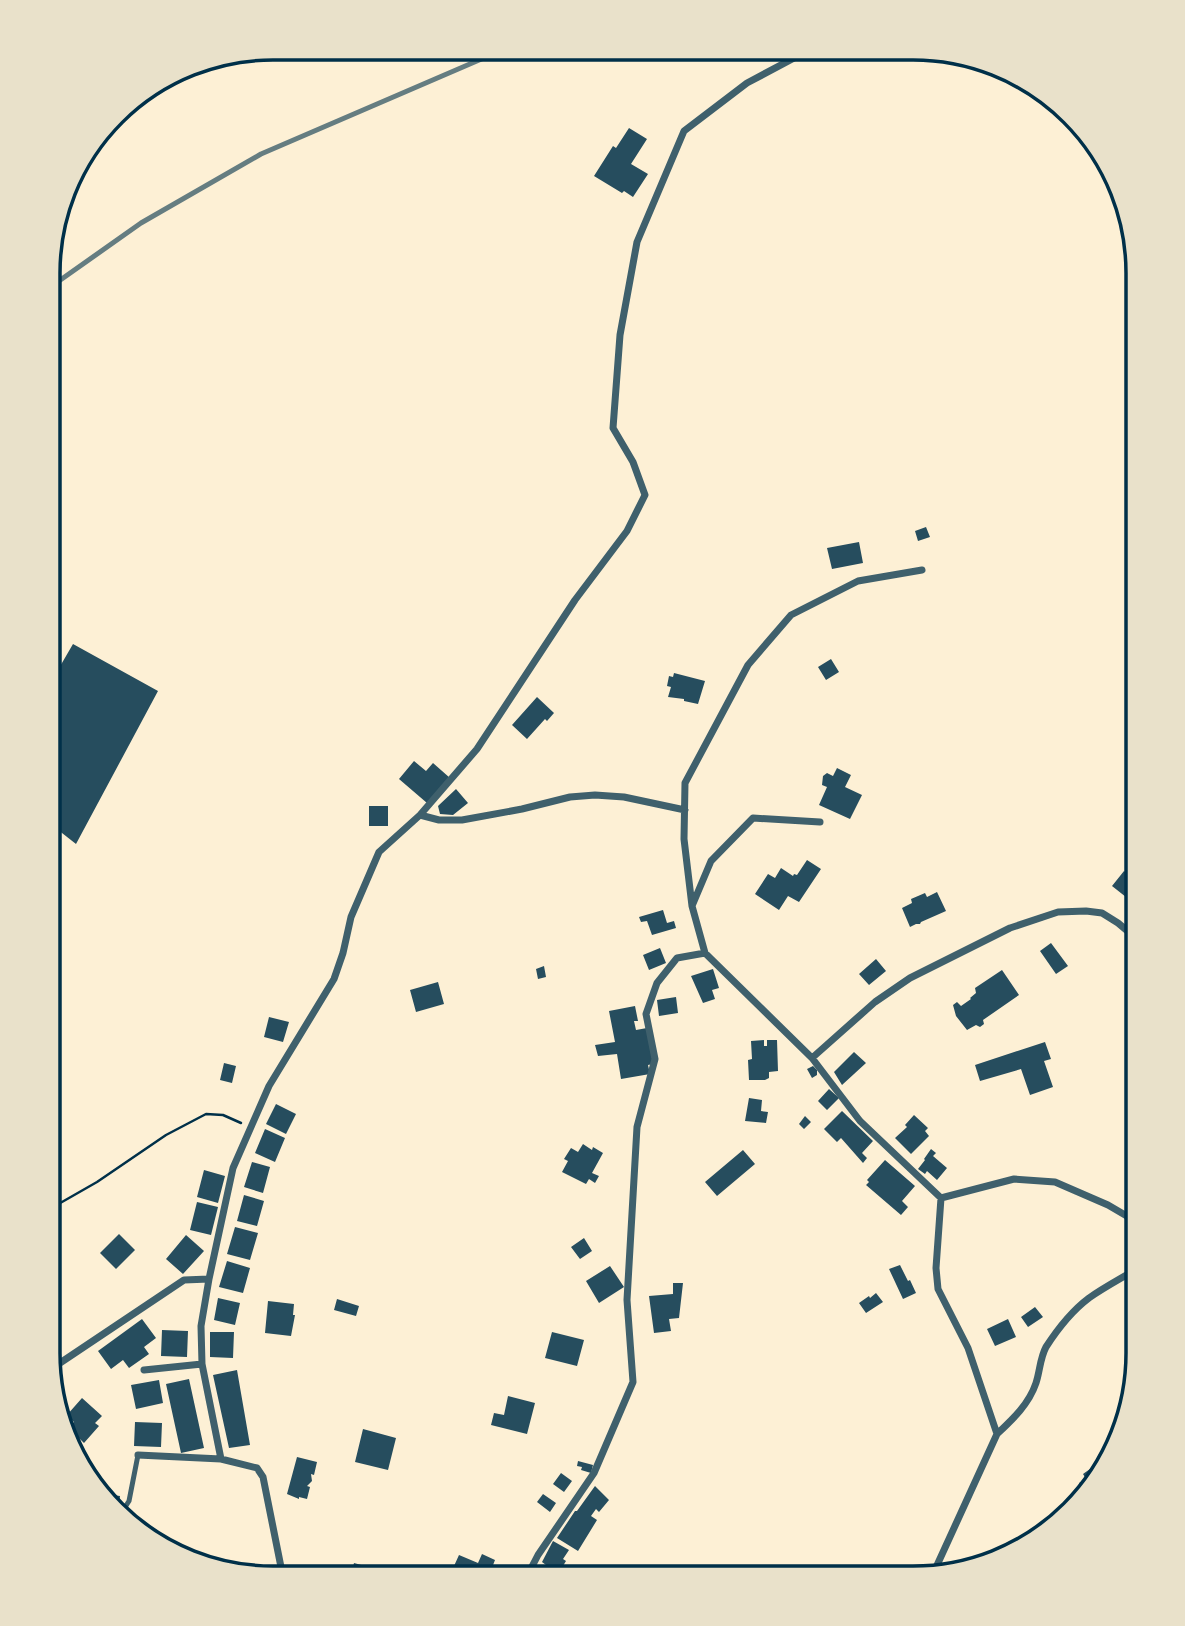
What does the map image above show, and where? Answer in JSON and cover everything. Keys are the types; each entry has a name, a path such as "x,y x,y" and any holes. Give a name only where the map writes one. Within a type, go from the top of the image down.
{"street":[{"path":"221,1459 202,1364 201,1326 233,1168 269,1086 334,979 351,917 379,852 420,815 477,750 575,600 627,531 645,495 634,462 613,428 620,335 637,242 684,131 747,83 790,60"},
{"path":"922,570 858,581 792,615 748,665 685,783 684,839 692,906 705,953 812,1058 860,1121 941,1198"},
{"path":"420,815 439,820 462,820 570,797 594,795 624,797 685,810"},
{"path":"692,906 711,861 753,818 820,822"},
{"path":"812,1058 875,1002 910,978 1010,928 1058,912 1086,911 1102,913 1125,929"},
{"path":"532,1566 594,1472 633,1382 627,1300 637,1127 655,1059 646,1014 657,984 677,958 705,953"},
{"path":"941,1198 1014,1179 1055,1182 1108,1205 1125,1216"},
{"path":"941,1198 936,1268 938,1289 968,1348 997,1434"},
{"path":"937,1564 997,1434 1029,1399 1046,1347 1087,1299 1125,1277"},
{"path":"60,1363 184,1280 209,1279"},
{"path":"144,1370 202,1364"},
{"path":"125,1507 129,1501 138,1455 221,1459 257,1468 263,1477 281,1566"}],"path":[{"path":"60,1203 97,1182 166,1135 206,1114 223,1115 250,1128"}],"building":[{"path":"629,128 647,139 631,164 648,174 633,197 594,176 613,146 616,148"},
{"path":"926,527 930,537 918,541 915,531"},
{"path":"859,542 863,563 832,569 827,548"},
{"path":"73,644 158,691 76,844 60,831 60,666"},
{"path":"831,659 839,672 826,680 818,667"},
{"path":"674,673 705,681 698,704 668,697 671,687 667,686 669,676 673,677"},
{"path":"537,697 554,713 527,739 512,725"},
{"path":"414,761 426,771 433,763 450,778 427,803 399,779"},
{"path":"837,768 851,775 845,787 862,795 850,819 819,805 827,787 822,785 823,776 827,773 833,776"},
{"path":"456,789 468,803 453,815 440,814 438,806"},
{"path":"369,806 388,806 388,826 369,826"},
{"path":"807,860 821,869 799,902 788,896 779,910 755,894 768,874 775,878 781,868 793,876 797,875"},
{"path":"1124,871 1125,872 1125,897 1112,886"},
{"path":"937,892 946,911 910,927 902,908 912,903 911,899 925,893 927,897"},
{"path":"663,910 667,923 674,921 676,928 652,935 647,921 641,922 639,917"},
{"path":"1051,943 1068,966 1056,974 1040,951"},
{"path":"660,948 666,963 649,970 643,955"},
{"path":"876,959 886,971 869,985 859,974"},
{"path":"544,966 546,977 538,979 536,969"},
{"path":"713,969 719,988 712,990 715,999 703,1003 691,976"},
{"path":"1002,970 1019,995 983,1020 984,1024 980,1027 976,1025 967,1030 956,1016 953,1005 957,1002 961,1006 971,999 976,993 975,988"},
{"path":"438,982 444,1004 416,1012 410,990"},
{"path":"676,997 678,1013 659,1016 657,1000"},
{"path":"635,1006 638,1021 634,1021 636,1030 647,1028 653,1064 648,1065 650,1074 621,1079 617,1054 598,1056 595,1045 615,1042 609,1011"},
{"path":"269,1017 289,1022 283,1042 264,1037"},
{"path":"764,1040 764,1046 767,1046 767,1040 777,1040 778,1071 769,1072 769,1078 765,1080 749,1080 751,1041"},
{"path":"1045,1042 1051,1059 1044,1061 1053,1087 1030,1095 1021,1069 980,1081 975,1065"},
{"path":"854,1052 866,1063 842,1085 834,1072"},
{"path":"224,1063 236,1066 232,1083 220,1080"},
{"path":"813,1066 817,1075 812,1078 807,1069"},
{"path":"829,1089 839,1098 827,1110 818,1101"},
{"path":"749,1098 762,1100 761,1111 768,1112 766,1123 745,1121"},
{"path":"276,1104 296,1114 286,1134 266,1124"},
{"path":"842,1111 873,1141 862,1153 867,1158 863,1163 841,1138 837,1142 824,1129"},
{"path":"914,1115 928,1128 925,1131 929,1136 911,1154 895,1138 907,1127 905,1125"},
{"path":"805,1116 811,1122 804,1129 799,1124"},
{"path":"265,1129 285,1138 275,1162 255,1153"},
{"path":"583,1144 603,1153 592,1173 599,1176 595,1183 589,1179 586,1184 562,1172 568,1161 564,1159 571,1148 578,1152"},
{"path":"931,1149 936,1153 933,1156 947,1168 937,1180 927,1171 925,1174 918,1169"},
{"path":"743,1150 755,1164 717,1196 705,1182"},
{"path":"885,1160 915,1186 902,1201 908,1207 901,1215 866,1185 869,1182 867,1180"},
{"path":"252,1162 270,1167 263,1193 244,1187"},
{"path":"204,1170 225,1176 218,1203 197,1197"},
{"path":"244,1195 264,1201 257,1226 237,1221"},
{"path":"197,1202 218,1207 211,1235 190,1230"},
{"path":"235,1227 258,1233 250,1260 227,1254"},
{"path":"119,1234 135,1250 116,1269 100,1253"},
{"path":"186,1235 204,1251 183,1274 166,1259"},
{"path":"584,1238 592,1251 580,1259 571,1247"},
{"path":"227,1261 250,1268 243,1293 219,1287"},
{"path":"900,1265 916,1293 903,1299 889,1269"},
{"path":"610,1266 624,1287 599,1303 586,1281"},
{"path":"673,1283 683,1283 679,1318 669,1319 671,1331 654,1333 649,1296 673,1294"},
{"path":"876,1293 883,1302 866,1313 859,1303"},
{"path":"218,1298 240,1303 235,1325 214,1320"},
{"path":"337,1299 359,1306 356,1316 334,1310"},
{"path":"268,1301 294,1304 291,1336 265,1333"},
{"path":"1035,1307 1043,1317 1028,1327 1021,1317"},
{"path":"142,1319 156,1338 144,1347 149,1354 129,1368 123,1360 111,1369 98,1351"},
{"path":"1008,1319 1016,1337 995,1346 987,1329"},
{"path":"162,1330 188,1331 187,1357 161,1356"},
{"path":"210,1332 234,1332 233,1358 210,1357"},
{"path":"552,1332 584,1340 577,1366 545,1358"},
{"path":"237,1370 250,1445 229,1448 213,1375"},
{"path":"189,1379 204,1448 181,1453 166,1384"},
{"path":"159,1380 163,1403 136,1409 131,1385"},
{"path":"508,1396 535,1403 527,1434 491,1425 494,1413 504,1415"},
{"path":"82,1398 102,1416 95,1423 99,1426 84,1443 78,1439 72,1424 74,1422 69,1413"},
{"path":"135,1422 162,1423 161,1447 134,1446"},
{"path":"363,1429 396,1438 388,1470 355,1462"},
{"path":"297,1457 317,1462 314,1475 311,1474 312,1481 307,1486 310,1487 307,1499 287,1494"},
{"path":"578,1461 593,1465 591,1473 581,1470 582,1467 577,1466"},
{"path":"561,1473 572,1481 564,1492 553,1484"},
{"path":"595,1486 609,1500 599,1512 596,1509 591,1516 597,1520 578,1551 557,1538"},
{"path":"543,1494 556,1503 550,1512 537,1502"},
{"path":"553,1541 569,1550 563,1559 566,1561 563,1566 547,1566 542,1562"},
{"path":"482,1554 495,1560 493,1566 454,1566 459,1555 478,1563"}],"railway":[{"path":"60,280 141,223 261,154 479,60"}]}
